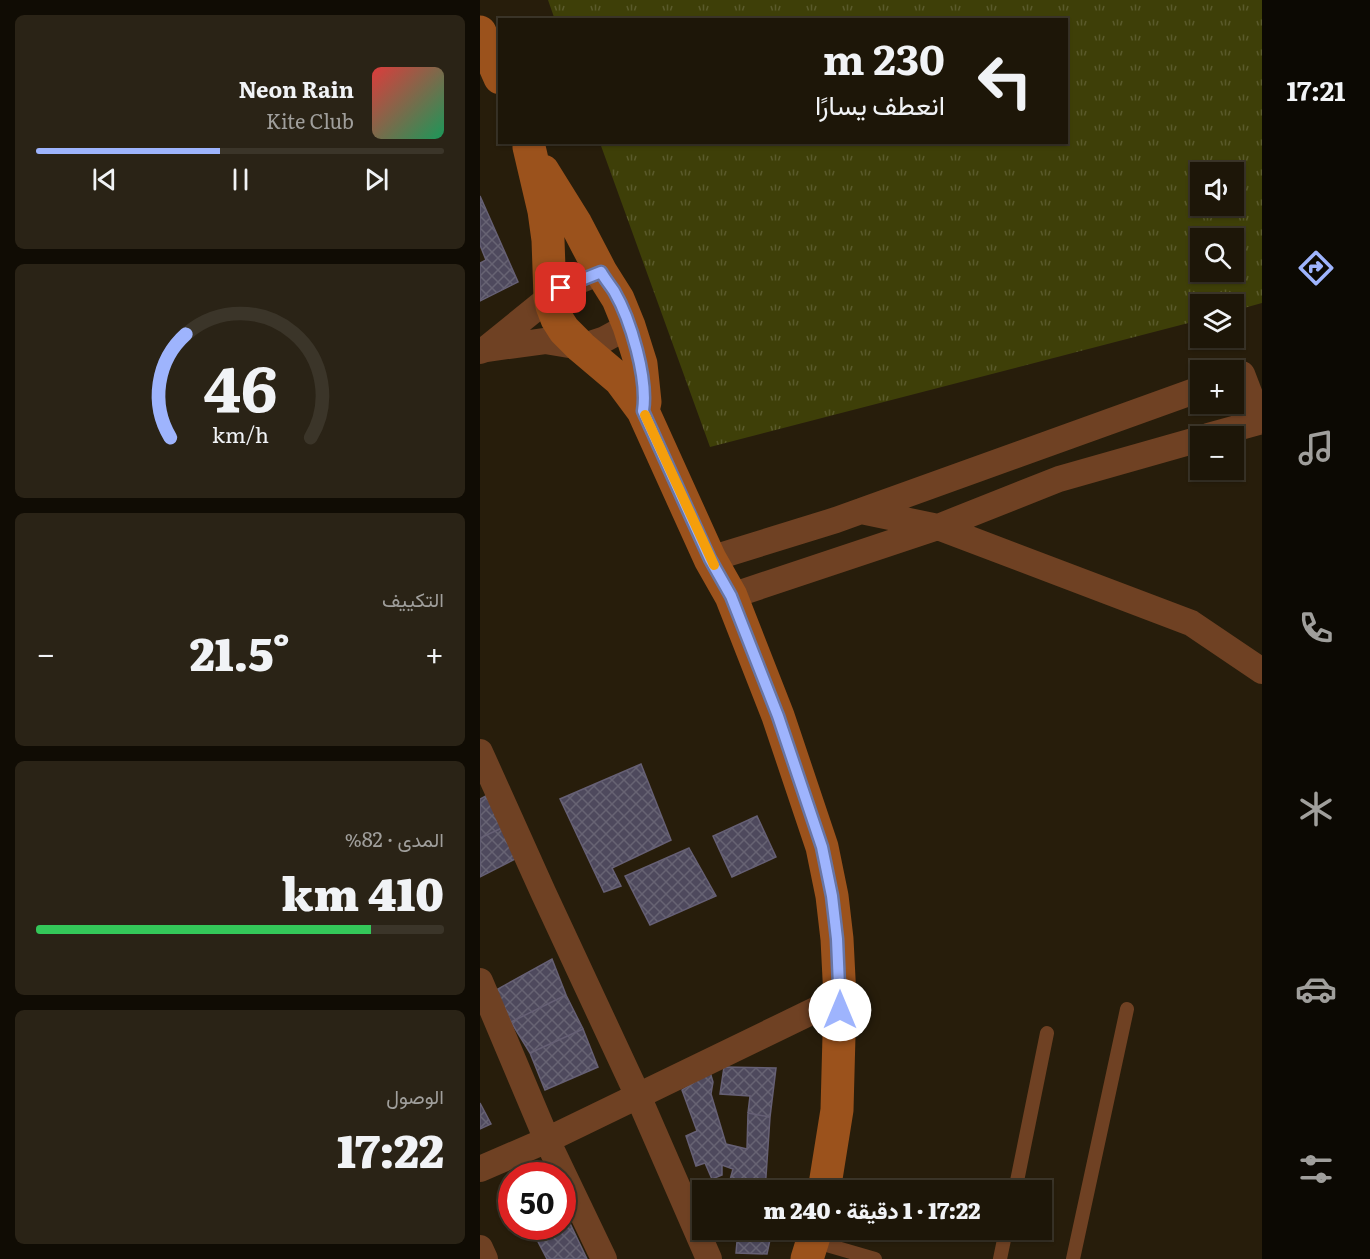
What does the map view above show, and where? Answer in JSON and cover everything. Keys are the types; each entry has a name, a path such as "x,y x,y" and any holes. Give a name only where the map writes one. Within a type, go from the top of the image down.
{"main road":[{"path":"480,32 498,73"},
{"path":"528,145 576,224 601,272 614,290 641,364 645,402 643,411"},
{"path":"528,145 544,210 548,240 550,297 556,319 581,347 620,380 643,411 710,559 731,596 778,716 822,847 832,896 840,998 837,1110 826,1180"}],"street":[{"path":"483,350 561,288 601,272"},
{"path":"483,350 545,341 581,347 604,339 629,326"},
{"path":"1243,426 1261,421 1246,373"},
{"path":"710,559 861,511 1190,393"},
{"path":"731,596 938,527 1059,479 1190,442"},
{"path":"861,511 938,527 1191,624 1262,670"},
{"path":"480,752 488,791 543,892 638,1096 709,1259"},
{"path":"480,981 547,1140 604,1259"},
{"path":"480,1169 547,1140 840,998"},
{"path":"480,1248 485,1259"}],"lane":[{"path":"1073,1259 1127,1010"},
{"path":"1016,1180 1047,1033"},
{"path":"1000,1259 1004,1240"},
{"path":"812,1243 875,1259"}],"green space":[{"path":"548,0 1262,0 1262,303 1244,308 1244,294 1190,294 1190,323 710,447 600,144 1068,144 1068,18 554,18"}],"building":[{"path":"480,196 518,282 480,301 480,263 486,260 480,245"},
{"path":"641,764 671,840 612,868 621,886 604,892 560,799"},
{"path":"493,792 504,827 480,838 480,799"},
{"path":"757,816 776,857 732,877 713,836"},
{"path":"504,827 519,857 480,877 480,838"},
{"path":"689,848 716,896 650,925 625,876"},
{"path":"552,959 566,995 511,1022 496,990"},
{"path":"566,995 583,1029 530,1053 511,1022"},
{"path":"583,1029 598,1067 545,1090 530,1053"},
{"path":"724,1067 776,1068 770,1117 748,1113 750,1096 720,1094"},
{"path":"710,1072 713,1082 711,1094 726,1144 747,1149 748,1113 770,1117 766,1180 730,1180 733,1169 722,1165 722,1175 712,1179 705,1163 696,1166 686,1136 697,1131 682,1090"},
{"path":"480,1103 491,1124 480,1129"},
{"path":"576,1236 587,1259 547,1259 537,1240 576,1240"},
{"path":"737,1240 770,1240 767,1254 736,1253"}],"slow traffic":[{"path":"645,415 714,565"}],"route":[{"path":"561,288 601,272 614,290 629,326 641,364 645,402 643,411 710,559 731,596 778,716 822,847 832,896 837,939 840,1010"}]}
